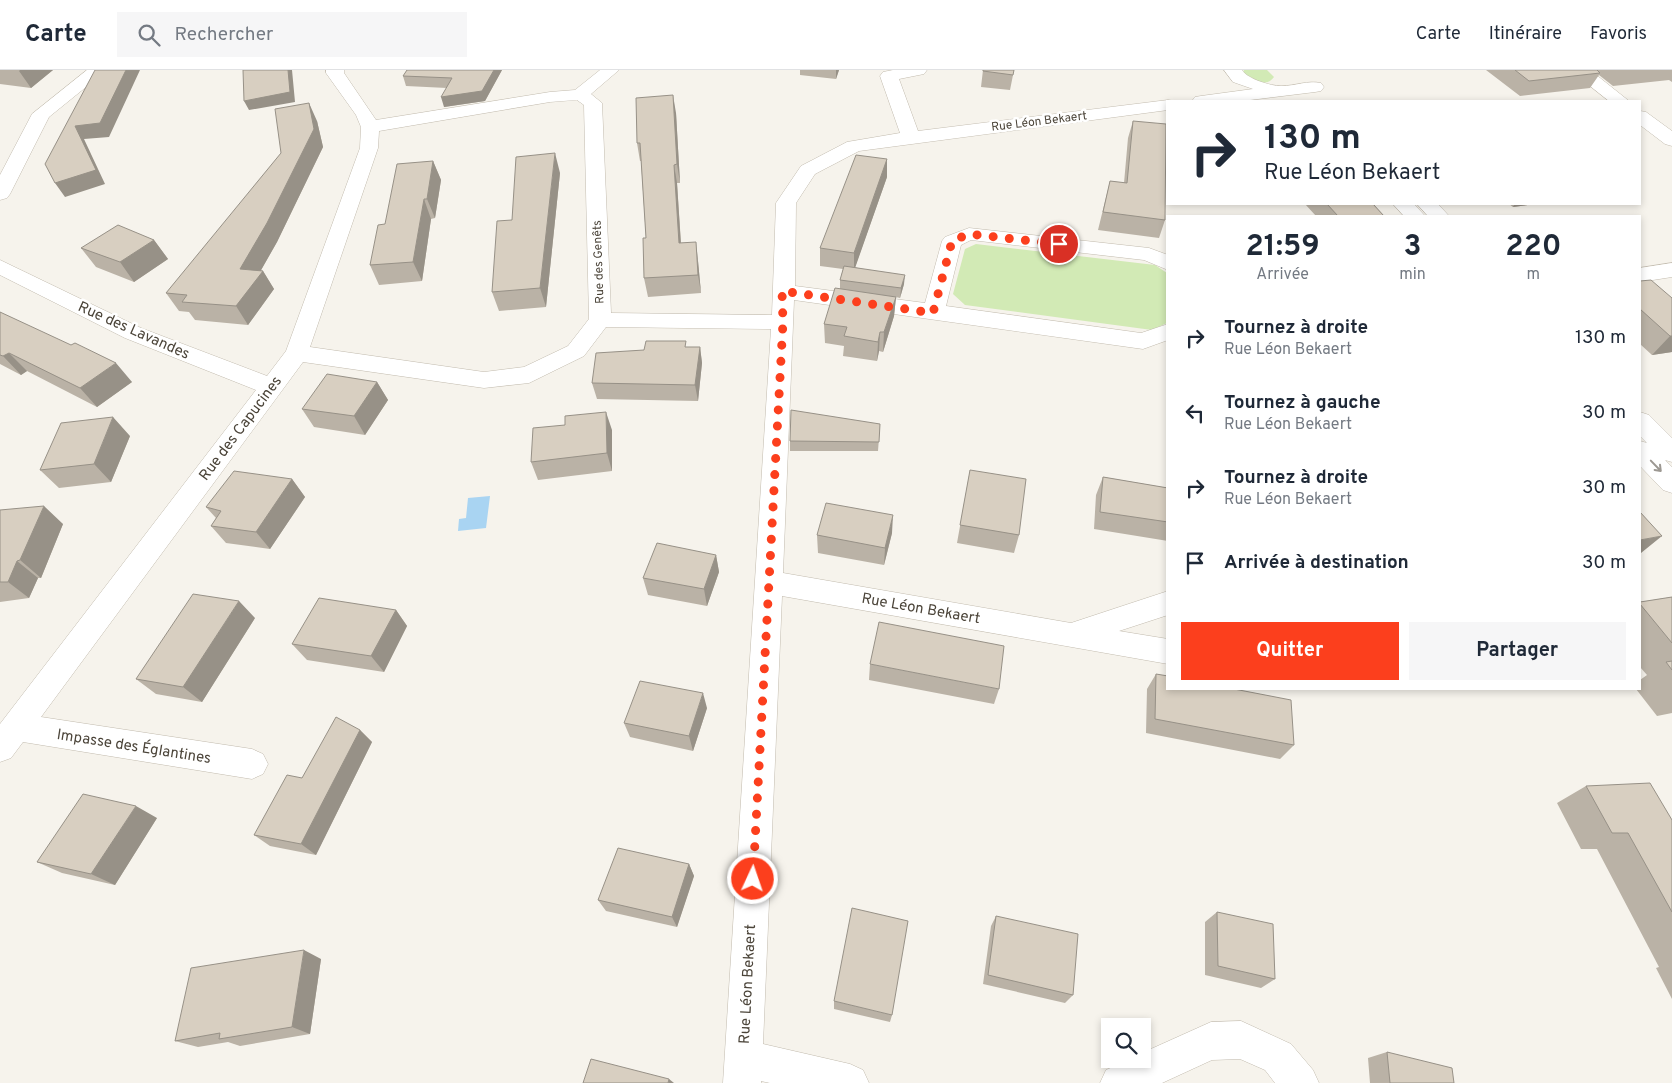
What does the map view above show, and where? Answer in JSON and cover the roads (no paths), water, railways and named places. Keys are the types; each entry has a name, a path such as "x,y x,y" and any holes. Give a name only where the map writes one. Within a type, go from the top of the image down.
{"street":[{"path":"0,194 41,114 98,70"},
{"path":"335,70 335,73 365,115 370,127 550,97 580,95 610,70"},
{"path":"911,137 889,76 918,70"},
{"path":"1233,70 1236,77 1298,100"},
{"path":"1297,70 1327,100"},
{"path":"1579,70 1619,100"},
{"path":"1210,100 1315,87"},
{"name":"Rue des Genêts","path":"297,353 484,380 529,375 576,351 600,320 593,103 580,95"},
{"name":"Rue Léon Bekaert","path":"850,1083 743,1070 783,322 782,291 786,203 808,170 854,146 911,137 1166,105"},
{"path":"1641,117 1672,140"},
{"name":"Rue des Capucines","path":"8,737 297,353 369,148 370,127"},
{"path":"1404,205 1414,215"},
{"path":"1428,205 1438,215"},
{"path":"933,313 952,241 969,234 1149,254 1166,263"},
{"name":"Rue des Lavandes","path":"0,267 133,333 271,387"},
{"path":"1641,275 1672,270"},
{"path":"782,291 1143,341 1166,333"},
{"path":"600,320 783,322"},
{"path":"1641,422 1672,454"},
{"path":"1641,451 1672,483"},
{"name":"Rue Léon Bekaert","path":"768,582 1166,652"},
{"name":"Rue Léon Bekaert","path":"1073,634 1166,604"},
{"name":"Impasse des Églantines","path":"8,737 252,764"},
{"path":"1119,1083 1212,1041 1241,1040 1278,1057 1300,1083"}],"water":[{"path":"490,496 486,528 458,531 459,519 466,518 468,498"}]}
